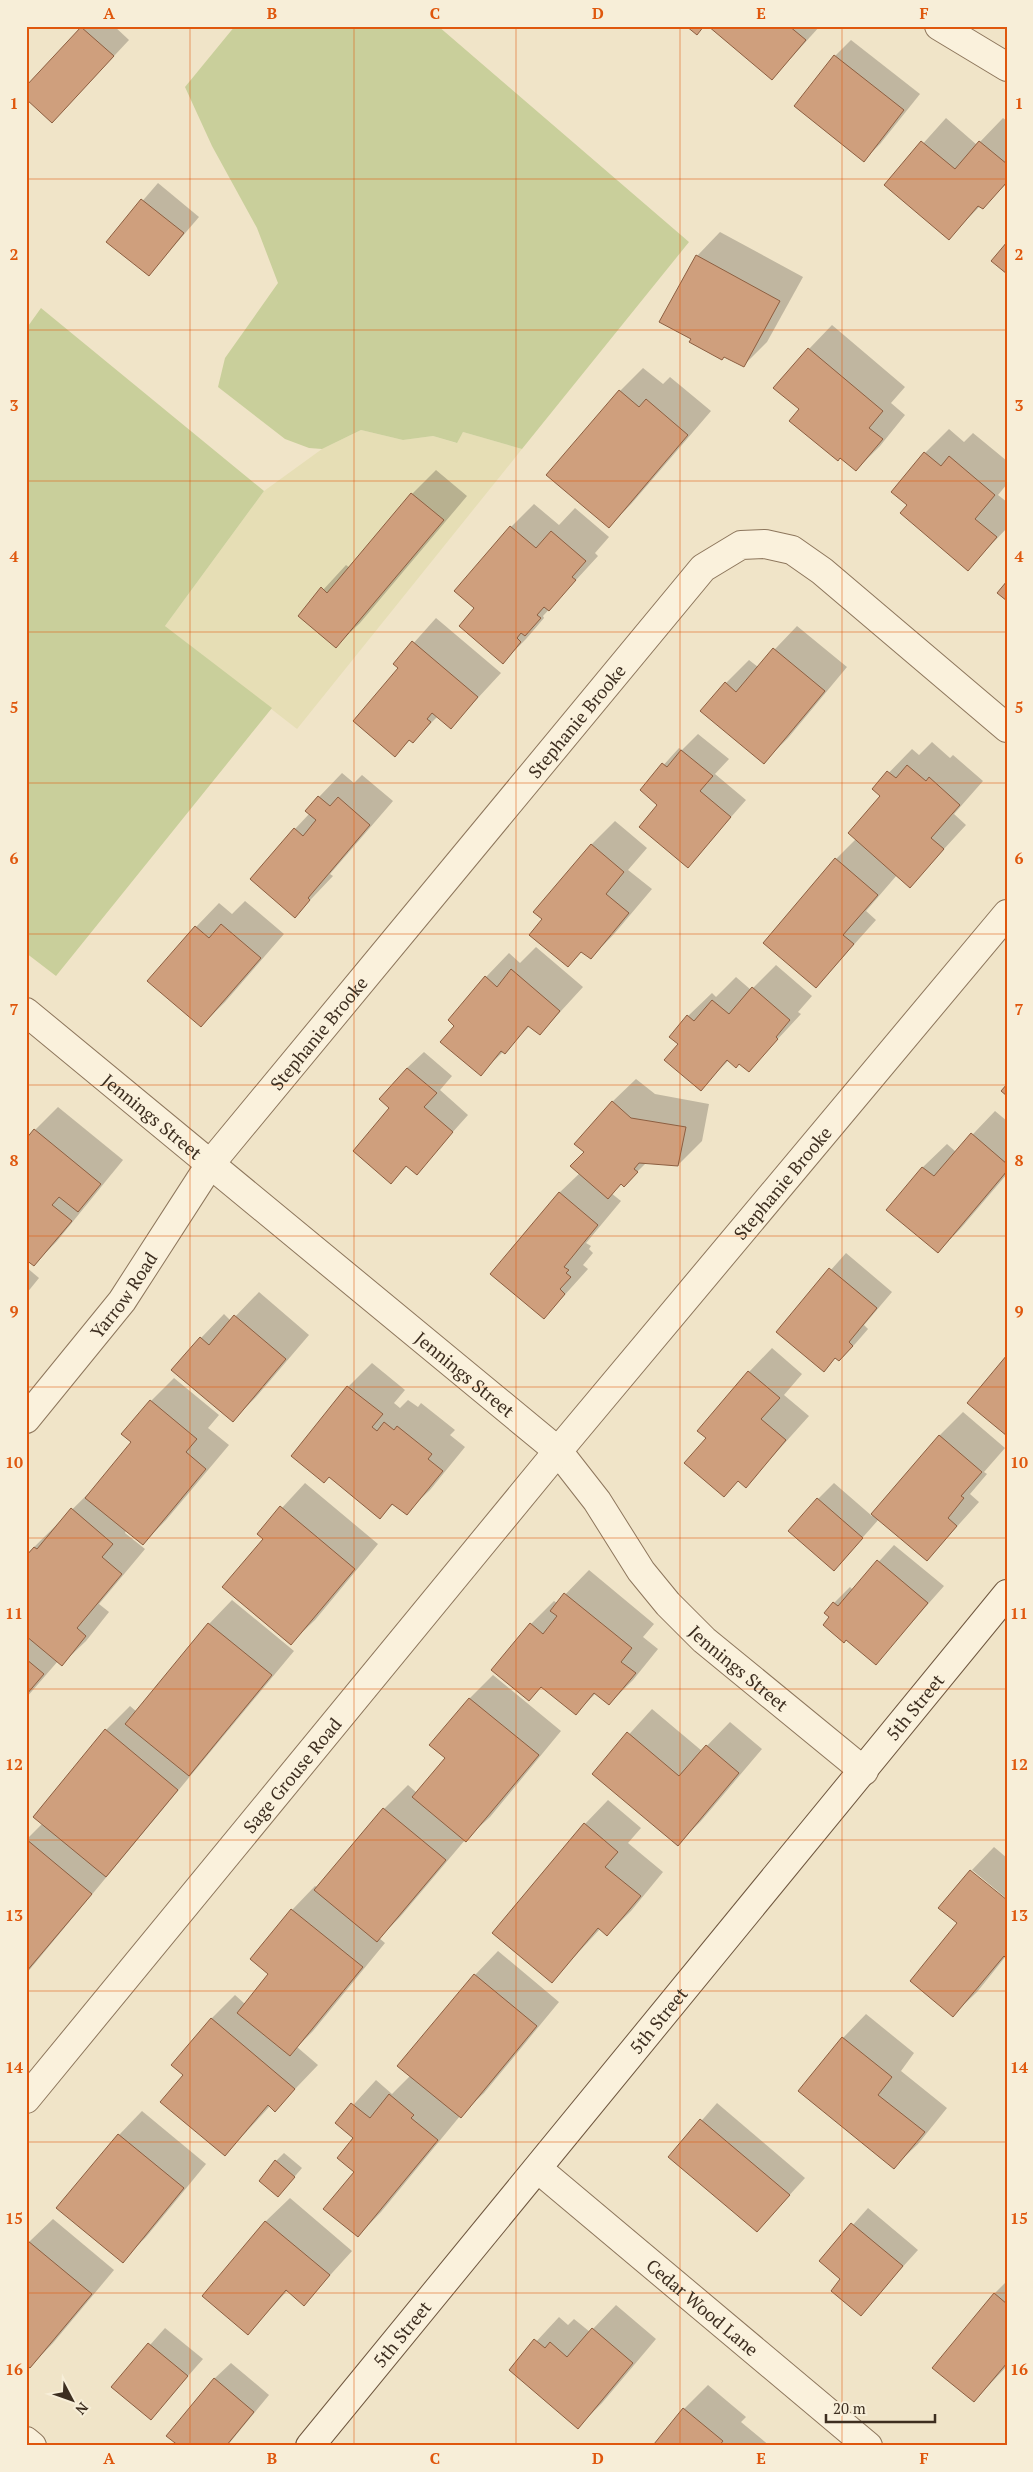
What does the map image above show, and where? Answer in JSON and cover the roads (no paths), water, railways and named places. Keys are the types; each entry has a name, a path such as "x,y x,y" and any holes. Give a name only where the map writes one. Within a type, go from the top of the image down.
{"street":[{"path":"939,26 1007,67"},
{"name":"Stephanie Brooke","path":"210,1163 703,568 722,555 741,545 765,544 792,550 822,571 1007,728"},
{"name":"Stephanie Brooke","path":"558,1452 1007,914"},
{"name":"Jennings Street","path":"26,1012 558,1452 597,1501 641,1571 668,1604 704,1640 864,1771"},
{"name":"Yarrow Road","path":"26,1419 122,1301 210,1163"},
{"name":"Sage Grouse Road","path":"26,2099 558,1452"},
{"name":"5th Street","path":"310,2446 1007,1594"},
{"name":"Cedar Wood Lane","path":"538,2169 868,2446"},
{"path":"26,2441 32,2446"}]}
